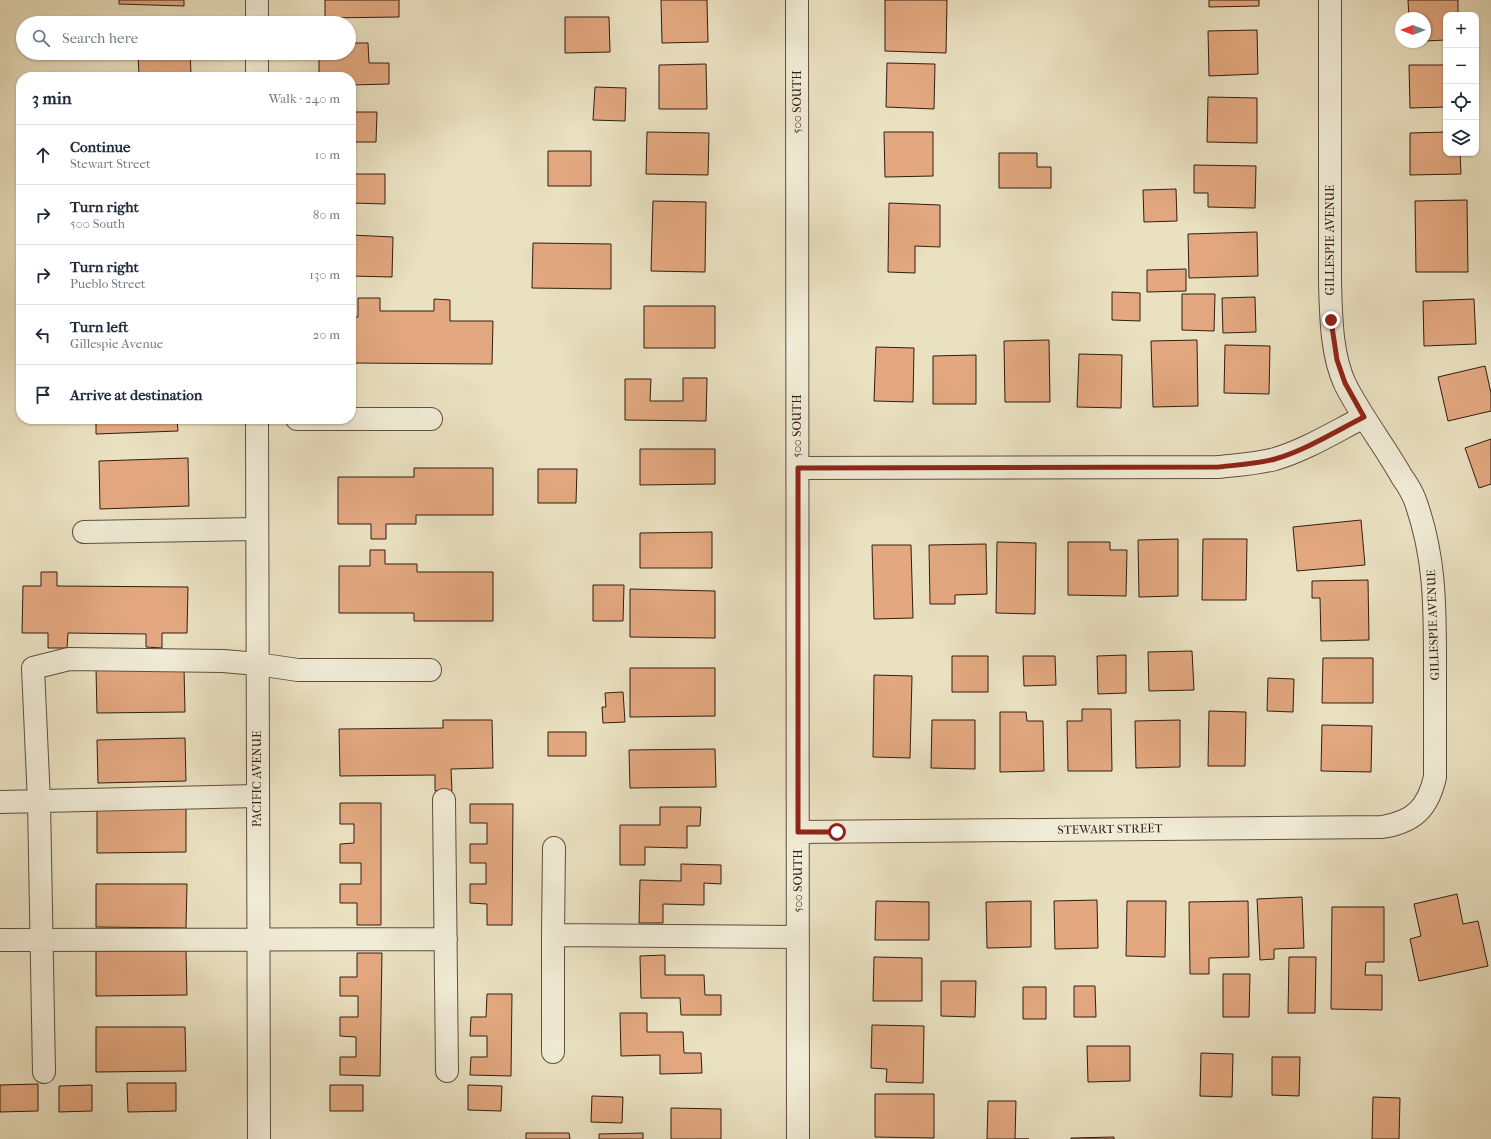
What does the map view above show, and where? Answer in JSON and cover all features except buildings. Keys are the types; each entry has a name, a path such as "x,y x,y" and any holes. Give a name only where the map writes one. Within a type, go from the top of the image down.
{"street":[{"path":"257,0 257,16"},
{"name":"500 SOUTH","path":"797,0 798,1139"},
{"name":"GILLESPIE AVENUE","path":"1330,0 1330,282 1331,320 1337,360 1345,383 1364,417 1389,453 1414,498 1424,527 1431,559 1435,601 1435,777 1432,790 1418,813"},
{"path":"257,60 257,72"},
{"path":"798,468 1218,467 1276,458 1303,448 1364,417"},
{"path":"356,419 431,419"},
{"name":"PACIFIC AVENUE","path":"257,424 259,1139"},
{"path":"84,532 257,529"},
{"path":"44,1072 40,802 33,668 69,659 223,660 298,670 430,670"},
{"path":"0,802 257,796"},
{"path":"444,800 447,1071"},
{"name":"STEWART STREET","path":"798,832 1382,827 1395,825 1418,813"},
{"path":"553,1052 554,848"},
{"path":"553,935 798,938"},
{"path":"0,940 446,939"}],"route":[{"path":"837,832 798,832 798,468 1218,467 1276,458 1303,448 1364,417 1345,383 1337,360 1331,320"}]}
